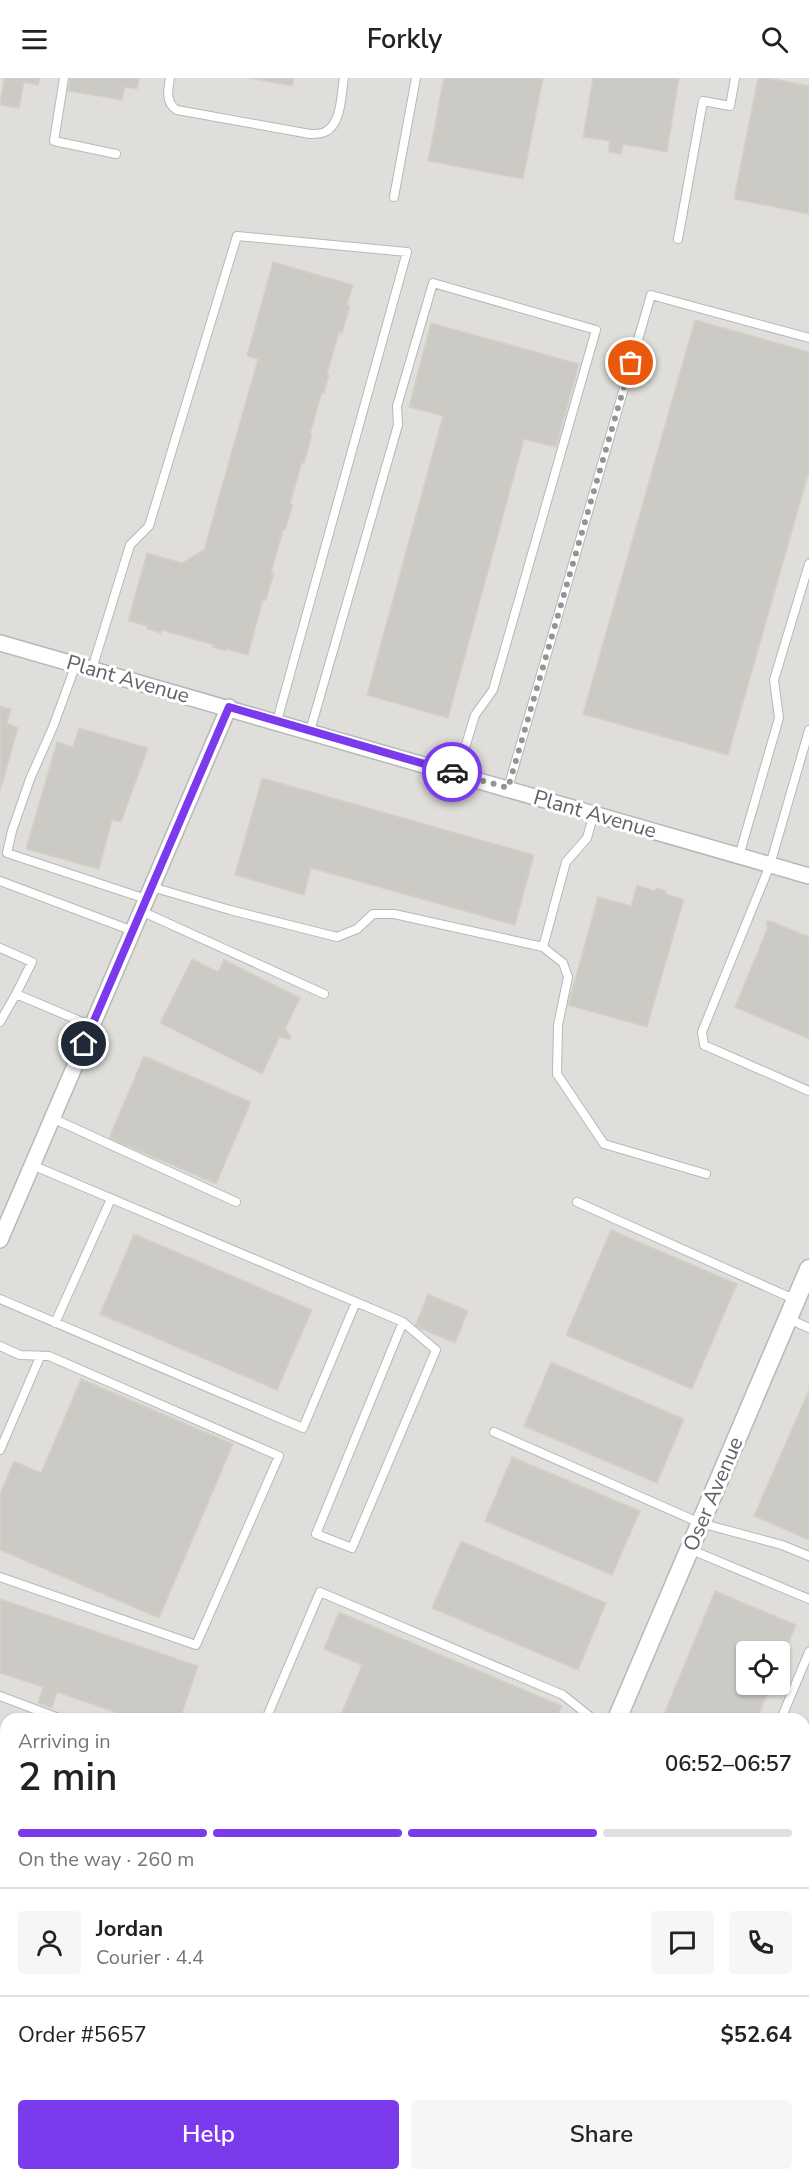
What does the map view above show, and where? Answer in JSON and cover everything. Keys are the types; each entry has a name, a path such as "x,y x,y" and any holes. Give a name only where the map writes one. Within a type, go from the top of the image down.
{"street":[{"name":"Plant Avenue","path":"0,643 229,707 809,876"},
{"path":"0,1240 229,707"},
{"name":"Oser Avenue","path":"620,1713 809,1269"}],"lane":[{"path":"64,78 54,141 116,154"},
{"path":"170,78 169,102 177,110 310,134 324,132 337,118 344,78"},
{"path":"394,197 416,78"},
{"path":"678,239 703,101 730,106 735,78"},
{"path":"92,669 130,545 149,526 237,236 407,252 277,721"},
{"path":"310,731 398,425 397,406 433,283 596,330 493,690 475,715 457,774"},
{"path":"508,788 651,296 809,338"},
{"path":"739,856 779,718 774,680 809,564"},
{"path":"76,664 53,727 30,779 7,853 146,899 324,994"},
{"path":"809,730 770,864 702,1032 704,1045 809,1091"},
{"path":"543,947 566,862 587,838 594,813"},
{"path":"0,881 133,931"},
{"path":"146,899 230,910 337,937 357,929 373,914 394,914 543,947 563,963 568,977 558,1025 557,1074 604,1144 706,1174"},
{"path":"0,948 32,962 0,1022"},
{"path":"16,994 92,1026"},
{"path":"52,1118 237,1202"},
{"path":"32,1165 403,1322 436,1350 352,1548 316,1534 403,1322"},
{"path":"55,1323 111,1198"},
{"path":"577,1202 796,1300"},
{"path":"0,1299 303,1428 356,1302"},
{"path":"788,1318 809,1328"},
{"path":"0,1346 20,1355 49,1356 279,1456 196,1645 0,1577"},
{"path":"0,1450 40,1357"},
{"path":"494,1432 700,1523 782,1545 809,1556"},
{"path":"689,1549 809,1599"},
{"path":"269,1713 320,1592 563,1695 586,1713"},
{"path":"784,1713 809,1652"},
{"path":"0,1696 45,1713"}],"shaded area":[{"path":"0,78 809,78 809,1713 0,1713"}],"building":[{"path":"4,78 40,78 38,85 24,82 19,108 0,105"},
{"path":"70,78 139,78 137,89 125,87 122,100 68,91"},
{"path":"248,78 294,78 292,86"},
{"path":"444,78 543,78 523,179 428,161"},
{"path":"593,78 679,78 667,152 623,144 621,154 608,152 610,141 583,137"},
{"path":"758,78 809,86 809,214 734,199"},
{"path":"273,262 353,285 347,305 350,306 342,333 339,332 324,393 322,392 304,463 302,462 290,504 293,504 271,573 274,573 266,600 263,599 248,655 227,649 226,651 213,647 214,645 162,630 161,633 147,629 148,626 128,621 147,553 182,563 204,550 258,359 247,356"},
{"path":"695,320 809,352 809,471 728,755 583,714"},
{"path":"431,323 579,364 556,447 524,439 448,718 367,695 443,416 409,407"},
{"path":"0,706 11,709 7,723 18,728 0,791"},
{"path":"79,728 148,748 121,822 112,820 99,869 26,849 57,742 73,747"},
{"path":"262,778 534,855 515,925 311,868 304,895 235,875"},
{"path":"637,885 655,891 656,888 666,891 665,894 684,899 647,1027 568,1005 598,897 631,906"},
{"path":"768,920 809,937 809,1039 735,1007 768,927 766,926"},
{"path":"192,959 218,972 224,960 300,998 285,1029 291,1036 289,1040 280,1036 262,1074 160,1023"},
{"path":"144,1056 251,1102 216,1184 109,1138"},
{"path":"611,1230 737,1284 692,1389 566,1335"},
{"path":"134,1234 312,1310 277,1390 100,1314"},
{"path":"428,1294 468,1311 455,1343 415,1326"},
{"path":"551,1362 684,1419 657,1483 524,1426"},
{"path":"81,1379 233,1444 159,1618 0,1550 0,1494 14,1461 41,1473"},
{"path":"809,1390 809,1540 754,1516"},
{"path":"512,1457 640,1511 612,1575 485,1521"},
{"path":"461,1541 606,1603 578,1670 432,1608"},
{"path":"715,1591 796,1625 789,1641 736,1641 736,1695 767,1695 759,1713 664,1713"},
{"path":"0,1599 198,1666 182,1713 118,1713 57,1692 52,1708 38,1703 43,1687 0,1673"},
{"path":"339,1612 562,1706 559,1713 342,1713 362,1665 324,1649"}],"way so far":[{"path":"452,772 508,788 631,363"}],"route":[{"path":"84,1044 229,707 452,772"}]}
